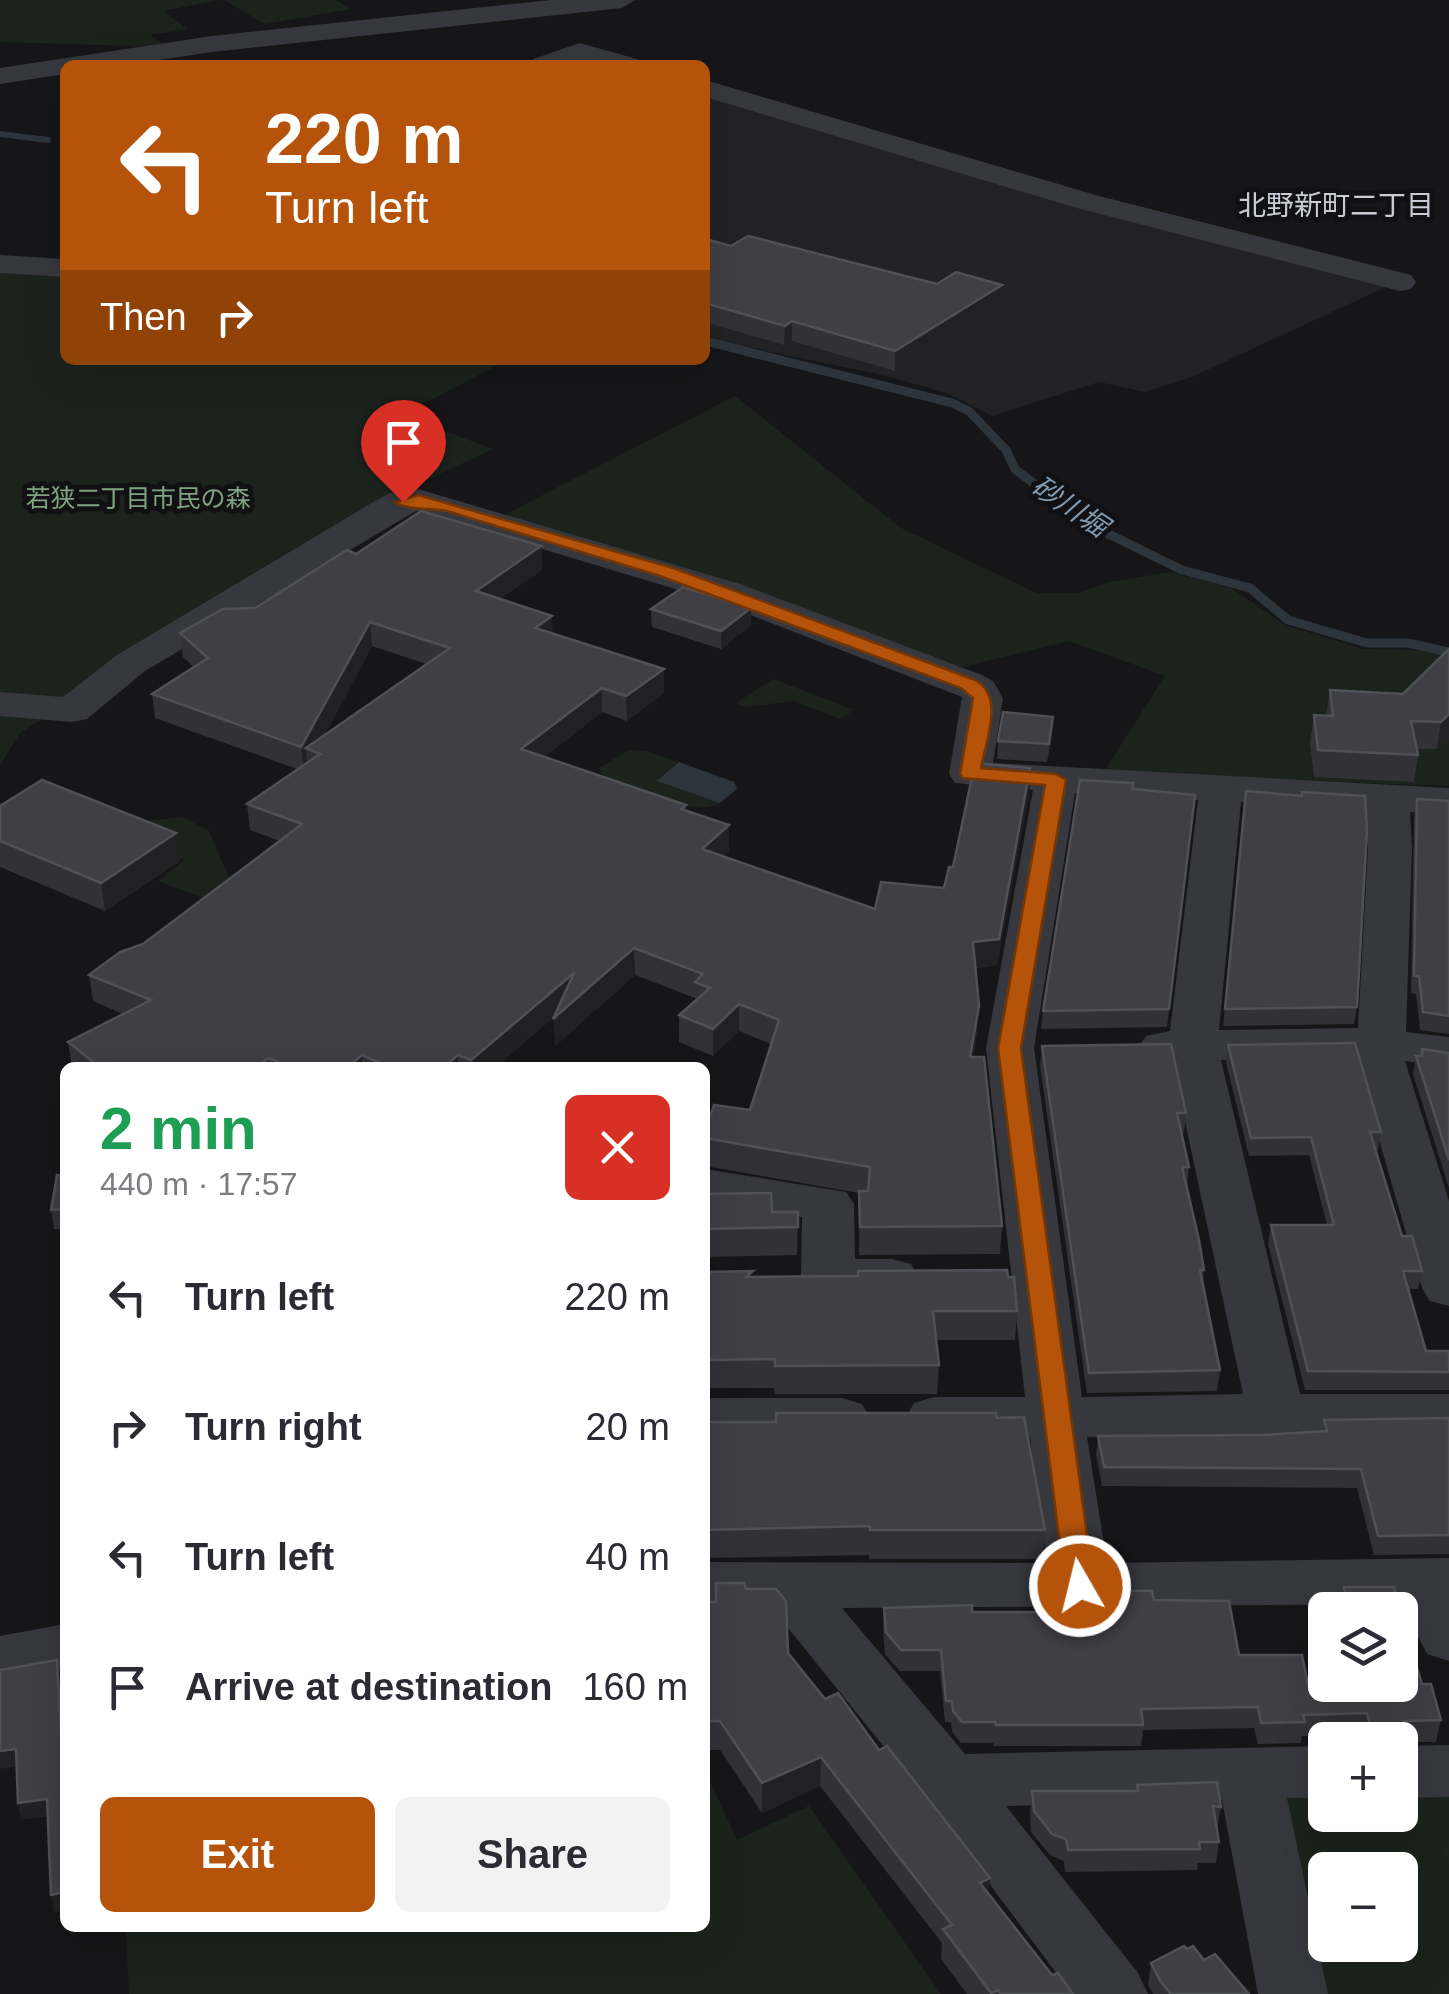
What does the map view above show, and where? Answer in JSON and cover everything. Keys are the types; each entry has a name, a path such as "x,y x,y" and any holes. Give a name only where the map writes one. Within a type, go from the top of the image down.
{"street":[{"path":"382,28 449,0"},
{"path":"102,60 622,0"},
{"path":"481,17 528,54 580,51 611,60"},
{"path":"134,55 160,60"},
{"path":"0,76 60,67"},
{"path":"710,89 1088,202 1400,282"},
{"path":"0,264 60,268"},
{"path":"0,704 72,710 131,662 388,510 418,500 726,592 968,684 979,690 983,698 970,774 1449,801"},
{"path":"1056,780 1029,1048 1013,1277 1056,1417 1080,1586"},
{"path":"1221,787 1193,1045 1276,1414"},
{"path":"1387,798 1390,848 1378,1042 1449,1288"},
{"path":"1120,1046 1378,1042 1449,1052"},
{"path":"710,1187 828,1204 828,1277"},
{"path":"775,1277 938,1278"},
{"path":"710,1418 1449,1414"},
{"path":"710,1585 1080,1586 1445,1600"},
{"path":"788,1585 949,1781 1112,1994"},
{"path":"0,1660 60,1649"},
{"path":"1418,1772 1449,1771"},
{"path":"949,1781 1308,1772"},
{"path":"1249,1773 1293,1994"}],"shaded area":[{"path":"710,92 1388,286 1192,377 1145,392 1099,382 992,416 949,394 887,376 710,339"},
{"path":"679,762 734,782 737,789 720,803 656,781"}],"green space":[{"path":"0,0 220,0 163,11 187,29 150,35 168,47 0,42"},
{"path":"224,0 336,0 351,9 265,24"},
{"name":"若狭二丁目市民の森","path":"0,268 60,272 60,365 498,365 401,415 493,449 406,490 20,733 0,765"},
{"path":"735,396 901,528 1036,593 1079,593 1109,582 1170,572 1231,588 1285,625 1363,649 1420,650 1449,657 1449,786 1103,773 1165,676 1069,641 963,667 504,515"},
{"path":"773,679 854,710 840,719 794,701 745,707 736,703"},
{"path":"629,750 646,751 678,762 655,781 719,803 709,807 680,805 604,777 599,768"},
{"path":"182,817 209,831 231,883 206,899 158,881 184,860 101,826"},
{"path":"710,1781 737,1840 809,1806 941,1994 129,1994 126,1932 710,1932"},
{"path":"1418,1787 1449,1787 1449,1994 1316,1994 1310,1962 1418,1962 1418,1852 1308,1852 1308,1954 1278,1803 1290,1788 1308,1788 1308,1832 1418,1832"}],"building":[{"path":"748,236 937,284 956,272 1002,285 895,351 792,321 785,326 710,304 710,240 731,246"},
{"path":"421,511 541,546 476,591 552,616 535,628 664,669 626,696 602,688 521,749 686,805 681,809 729,825 702,849 875,909 881,882 944,888 949,867 953,867 975,763 1030,768 999,939 973,942 979,1006 970,1057 984,1057 1002,1226 860,1227 859,1191 868,1191 870,1167 710,1139 714,1105 750,1110 779,1020 739,1004 713,1029 679,1015 710,988 695,982 703,974 634,948 553,1019 574,973 471,1060 458,1055 450,1062 378,1062 362,1055 354,1062 278,1062 268,1058 264,1062 93,1062 68,1042 151,1000 89,975 120,952 143,944 302,824 247,804 320,754 306,748 450,648 370,622 301,747 152,694 208,658 180,633 223,609 255,608 347,550 356,554"},
{"path":"683,587 751,608 721,631 651,609"},
{"path":"1449,649 1449,714 1441,722 1411,721 1418,755 1318,750 1314,715 1333,716 1330,690 1403,694"},
{"path":"1003,712 1053,717 1049,744 998,741"},
{"path":"42,780 176,833 101,883 0,841 0,806"},
{"path":"1080,780 1133,783 1133,789 1195,795 1169,1009 1043,1011"},
{"path":"1246,791 1365,796 1367,831 1357,1007 1225,1009"},
{"path":"1417,799 1449,801 1449,1016 1423,1012 1419,976 1414,976"},
{"path":"1355,1043 1381,1132 1370,1132 1402,1236 1412,1236 1422,1271 1403,1271 1426,1351 1449,1351 1449,1372 1308,1371 1271,1225 1334,1225 1311,1137 1251,1138 1228,1045"},
{"path":"1171,1044 1186,1113 1177,1113 1189,1167 1182,1167 1199,1240 1204,1270 1200,1270 1220,1370 1089,1373 1042,1046"},
{"path":"1422,1049 1449,1053 1449,1160 1416,1056 1422,1056"},
{"path":"57,1175 60,1175 60,1209 51,1210"},
{"path":"771,1193 772,1212 798,1212 798,1227 710,1229 710,1194"},
{"path":"1007,1270 1008,1277 1014,1277 1017,1311 933,1311 939,1365 775,1366 775,1359 710,1360 710,1272 753,1271 746,1277 858,1276 858,1271"},
{"path":"776,1413 996,1413 997,1418 1024,1417 1045,1530 870,1530 870,1526 710,1530 710,1422 776,1422"},
{"path":"1449,1418 1449,1535 1378,1536 1361,1469 1104,1467 1098,1436 1264,1435 1327,1431 1324,1420"},
{"path":"716,1583 776,1589 786,1601 788,1653 825,1699 838,1693 879,1750 887,1746 990,1878 980,1883 1052,1975 1058,1973 1073,1994 1001,1994 998,1990 991,1993 943,1929 952,1925 821,1757 762,1783 720,1721 710,1721 710,1602 716,1602"},
{"path":"1344,1587 1394,1587 1396,1592 1345,1592"},
{"path":"1040,1589 1152,1591 1154,1600 1229,1601 1239,1655 1302,1655 1308,1702 1418,1702 1418,1671 1422,1684 1431,1684 1441,1720 1369,1722 1367,1713 1303,1715 1305,1722 1261,1723 1258,1707 1141,1709 1143,1725 962,1722 953,1711 952,1701 946,1701 941,1650 901,1650 886,1632 884,1608 972,1605 972,1612 1043,1612"},
{"path":"57,1660 60,1893 51,1895 47,1799 18,1803 16,1749 0,1751 0,1670"},
{"path":"1217,1782 1221,1807 1213,1806 1219,1842 1199,1842 1200,1849 1068,1850 1066,1839 1052,1834 1034,1811 1032,1791 1138,1791 1137,1785"},
{"path":"1184,1946 1193,1946 1204,1960 1215,1954 1249,1994 1171,1994 1151,1963"}],"waterway":[{"name":"砂川堀","path":"0,134 48,140"},
{"name":"砂川堀","path":"710,342 952,403 969,411 1006,450 1015,469 1086,523 1182,570 1250,588 1288,620 1367,643 1408,643 1449,652"}],"district":[{"name":"北野新町二丁目","path":"1336,205"}],"route":[{"path":"403,502 418,500 451,507 666,572 968,684 979,690 983,698 970,774 1056,780 1010,1048 1036,1276 1080,1586"}]}
